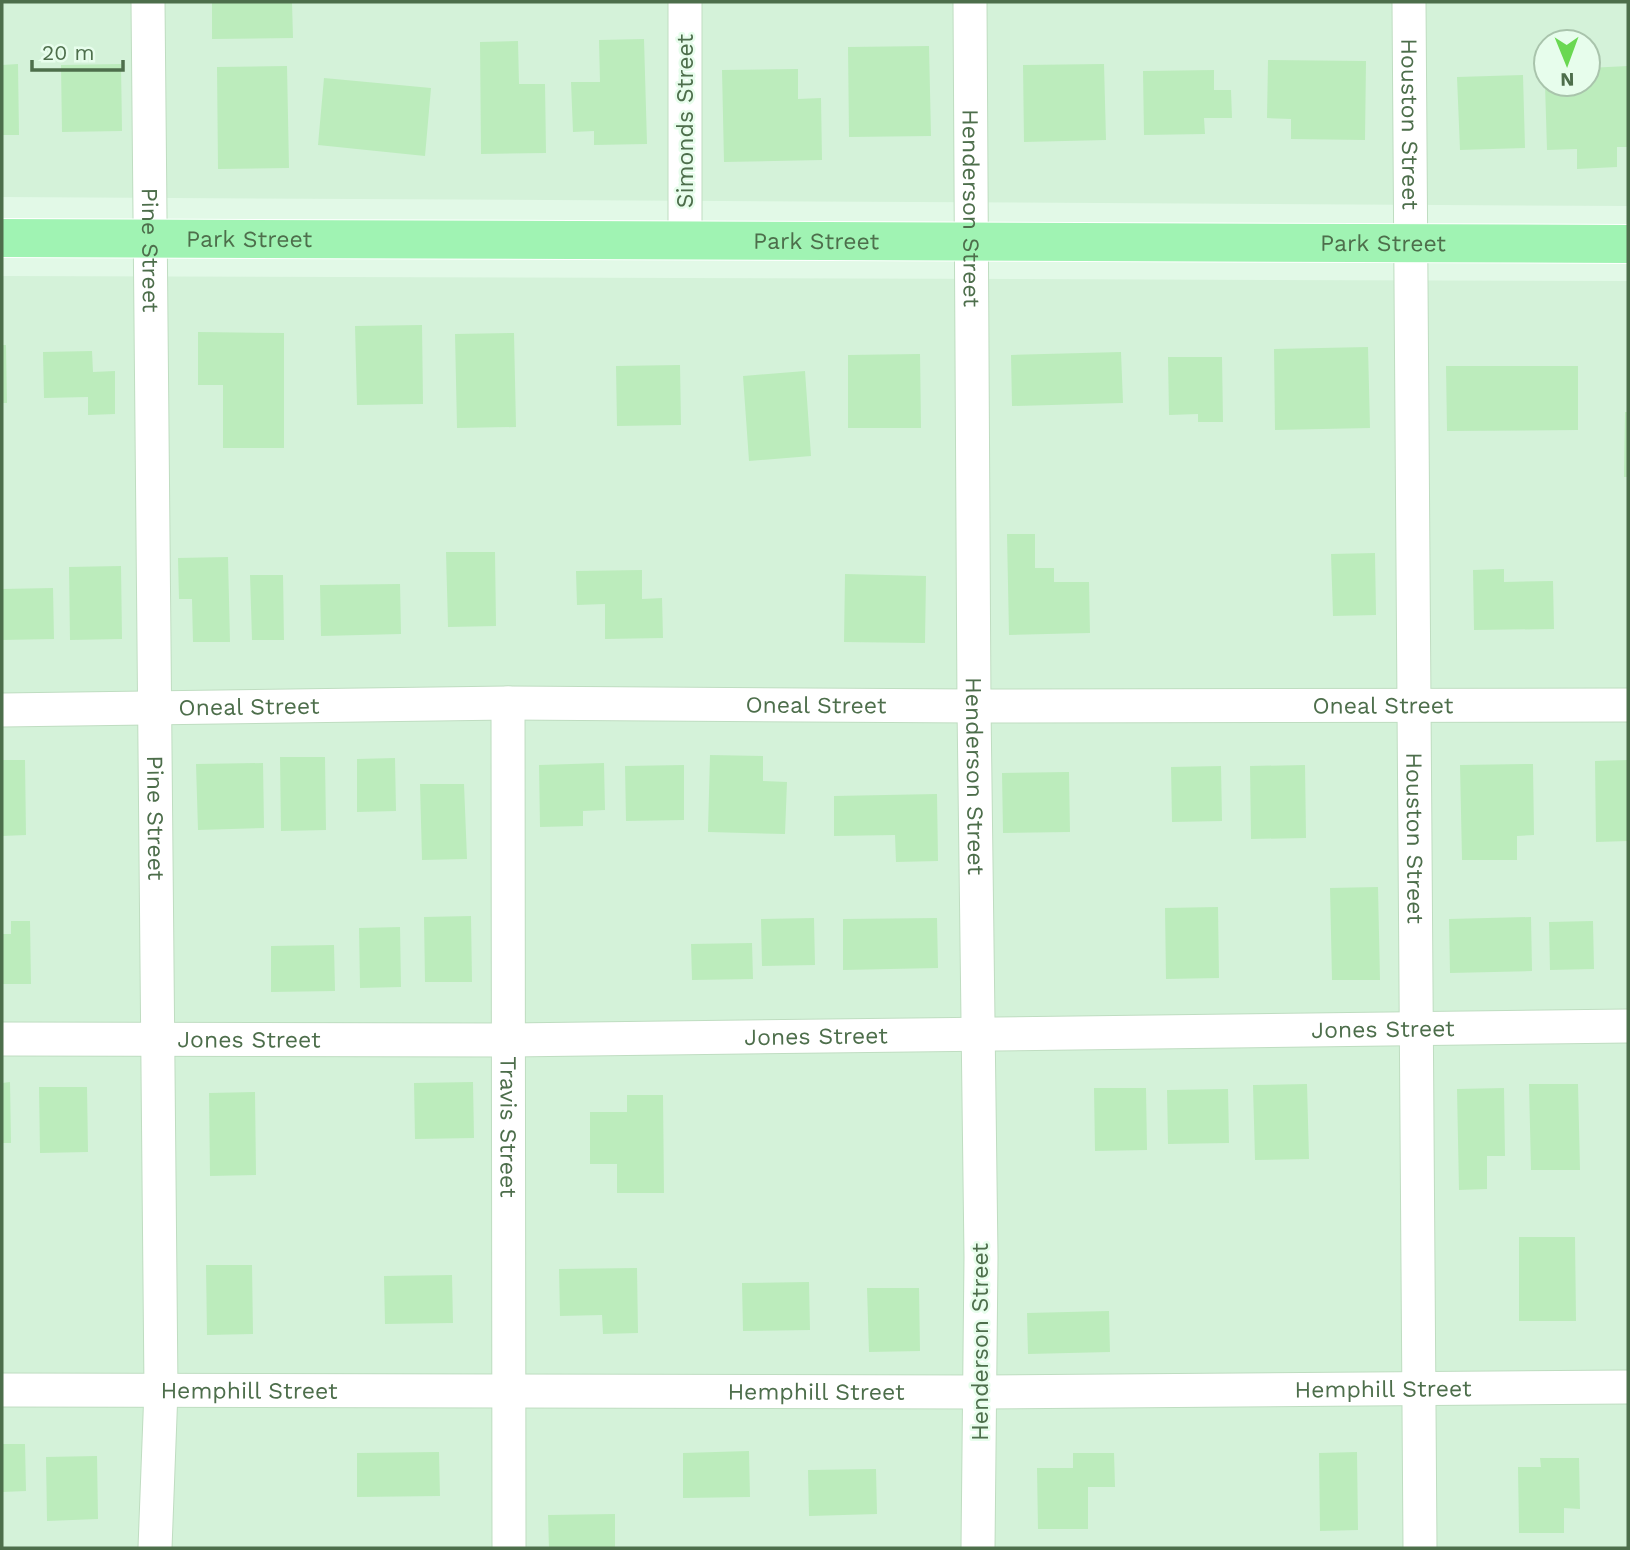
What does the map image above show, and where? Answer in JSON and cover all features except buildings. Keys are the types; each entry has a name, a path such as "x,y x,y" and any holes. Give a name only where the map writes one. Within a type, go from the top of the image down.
{"main road":[{"name":"Park Street","path":"2,238 1628,244"}],"street":[{"name":"Pine Street","path":"148,2 161,1390 155,1548"},
{"name":"Simonds Street","path":"685,2 685,241"},
{"name":"Henderson Street","path":"970,2 981,1392 978,1548"},
{"name":"Houston Street","path":"1409,2 1420,1548"},
{"name":"Oneal Street","path":"2,710 509,703 974,706 1628,705"},
{"name":"Travis Street","path":"509,703 509,1548"},
{"name":"Jones Street","path":"2,1039 510,1040 1628,1026"},
{"name":"Hemphill Street","path":"2,1390 981,1392 1628,1387"}],"shaded area":[{"path":"2,2 1628,2 1628,206 2,197"},
{"path":"2,276 1628,281 1628,1548 2,1548"}]}
